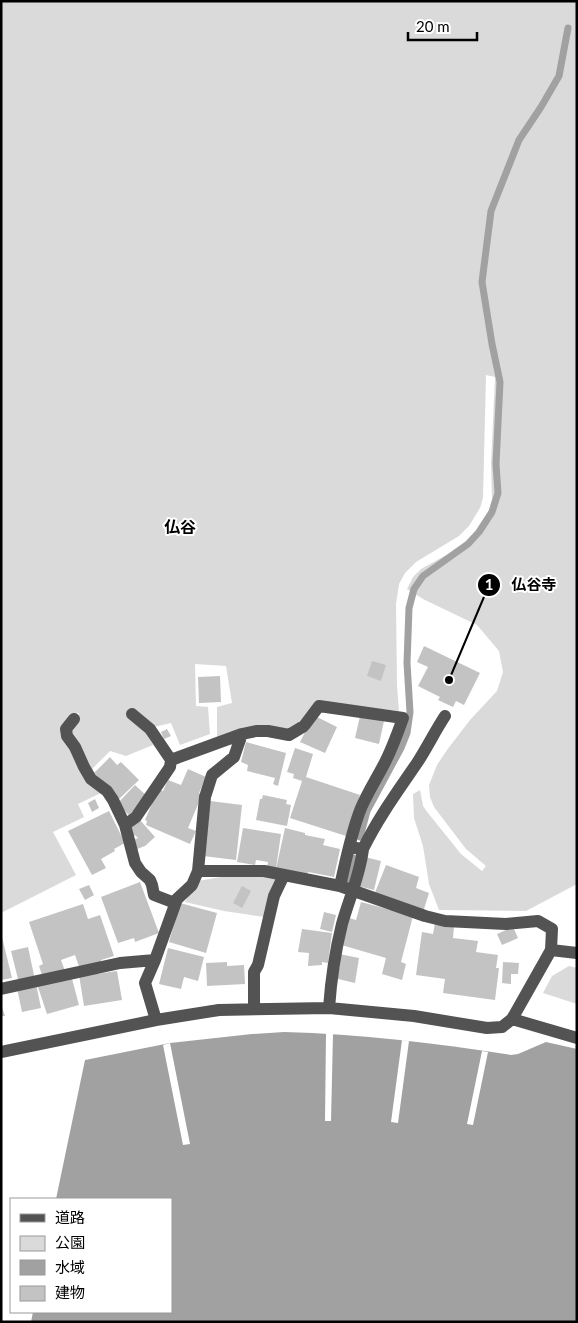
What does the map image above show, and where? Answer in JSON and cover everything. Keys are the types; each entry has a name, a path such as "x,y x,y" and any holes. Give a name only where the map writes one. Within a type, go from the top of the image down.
{"street":[{"path":"171,760 242,734 256,731 289,735 304,726 319,706 403,718 382,768 360,809 340,886"},
{"path":"125,825 136,817 170,767 171,760 150,729 132,714"},
{"path":"329,1008 331,978 338,942 362,859 363,849 391,800 418,761 445,716"},
{"path":"74,719 66,729 67,736 91,778 107,791 113,800 125,825 135,863 150,880 154,895 176,903"},
{"path":"156,1020 145,983 177,899 192,884 198,870 205,797 212,776 234,757 242,734"},
{"path":"349,848 363,849"},
{"path":"1,1052 156,1020 219,1010 329,1008 414,1016 487,1028 502,1027 512,1019 551,950 552,929 538,921 506,924 445,921 425,916 340,886 264,871 198,870"},
{"path":"254,1009 254,972 258,965 274,896 284,875"},
{"path":"551,950 577,953"},
{"path":"1,989 120,963 155,960"},
{"path":"512,1019 577,1038"}],"green space":[{"path":"1,1 577,1 577,884 526,911 439,910 429,884 423,846 414,818 413,794 420,790 423,806 461,854 482,871 486,866 466,849 434,807 430,797 429,785 437,765 447,750 470,720 497,691 503,672 499,651 477,625 423,599 407,589 413,577 421,569 448,554 477,531 488,513 492,499 491,463 495,377 486,375 483,498 480,508 469,526 459,536 416,562 405,573 399,584 396,604 399,711 317,702 301,723 288,731 217,740 217,707 232,703 226,666 195,664 196,706 208,707 210,734 180,745 171,723 154,727 146,733 153,745 126,756 110,751 91,770 71,731 79,720 79,713 70,715 61,728 101,793 78,804 84,817 53,832 76,875 1,913"},
{"path":"227,876 262,876 276,879 265,917 224,911 185,902 198,881"},
{"path":"569,966 577,968 577,1004 543,993 552,976"}],"water":[{"path":"284,1032 341,1035 398,1040 511,1055 546,1042 577,1049 577,1322 31,1322 33,1313 172,1313 172,1198 56,1198 85,1060 170,1043"}],"pier":[{"path":"326,1033 333,1034 331,1121 325,1121"},
{"path":"402,1040 409,1041 398,1123 391,1122"},
{"path":"170,1043 190,1144 183,1145 163,1045"},
{"path":"482,1051 488,1052 473,1125 467,1124"}],"building":[{"path":"424,646 480,673 464,705 456,701 453,707 438,700 440,697 418,686 428,667 417,662"},
{"path":"372,661 386,665 381,681 367,676"},
{"path":"220,676 221,702 199,703 198,677"},
{"path":"315,716 337,727 325,753 300,742"},
{"path":"360,716 384,721 379,744 355,738"},
{"path":"167,729 171,736 164,739 161,732"},
{"path":"246,742 286,753 278,786 273,784 275,778 247,771 248,765 241,762"},
{"path":"295,748 313,754 306,777 360,795 346,836 290,818 302,781 293,778 294,774 287,772"},
{"path":"110,757 117,765 121,762 139,780 119,799 94,773"},
{"path":"188,769 206,777 199,793 202,795 188,828 196,831 190,844 146,825 147,821 145,820 158,789 163,791 168,780 181,785"},
{"path":"135,785 149,798 129,815 117,804"},
{"path":"263,795 287,800 286,804 291,805 287,826 256,820 260,799 262,799"},
{"path":"95,799 99,808 92,812 88,803"},
{"path":"210,801 242,805 236,860 203,856"},
{"path":"109,811 125,843 101,859 106,868 92,875 68,831"},
{"path":"140,820 155,837 145,846 132,851 131,841 138,838 135,835 133,837 128,831"},
{"path":"243,828 281,834 276,868 267,867 268,862 256,860 255,865 237,862"},
{"path":"285,828 325,839 323,845 340,849 334,877 308,872 307,876 276,869"},
{"path":"365,857 381,861 374,890 358,886"},
{"path":"386,865 419,877 416,888 429,893 423,912 374,895"},
{"path":"140,882 159,933 135,942 134,938 118,943 101,897"},
{"path":"89,885 94,895 85,900 79,889"},
{"path":"242,886 251,891 242,908 233,903"},
{"path":"361,902 413,916 401,962 406,964 402,980 382,974 386,958 338,944 346,917 356,920"},
{"path":"180,903 217,913 206,953 169,942"},
{"path":"83,904 88,919 100,915 114,956 101,960 102,965 81,972 75,955 61,960 65,971 43,978 39,966 43,964 29,922"},
{"path":"324,912 336,915 332,932 320,929"},
{"path":"435,923 454,926 453,938 478,941 476,952 498,955 496,968 499,968 495,1000 443,993 445,979 416,975 422,932 433,934"},
{"path":"513,927 518,938 502,945 497,934"},
{"path":"302,929 332,933 328,963 322,962 322,965 308,966 309,953 298,952"},
{"path":"1,933 12,978 1,980"},
{"path":"28,947 35,980 19,983 11,951"},
{"path":"168,948 204,957 198,981 184,977 181,989 159,984"},
{"path":"339,954 359,958 355,983 334,978"},
{"path":"227,962 227,966 244,965 245,984 207,986 206,963"},
{"path":"503,962 519,963 518,974 511,974 511,984 502,983"},
{"path":"117,971 122,1000 84,1006 79,975"},
{"path":"71,975 79,1005 47,1014 37,984"},
{"path":"36,984 41,1008 22,1012 17,988"},
{"path":"1,1004 5,1016 1,1016"}],"waterway":[{"path":"360,837 367,811 401,748 407,733 410,712 407,663 409,608 414,589 423,576 468,544 479,532 492,512 498,493 496,464 500,382 482,282 491,211 519,140 559,76 568,28"},
{"path":"349,883 354,858"}],"place":[{"name":"仏谷寺","path":"449,680"}],"district":[{"name":"仏谷","path":"180,526"}]}
